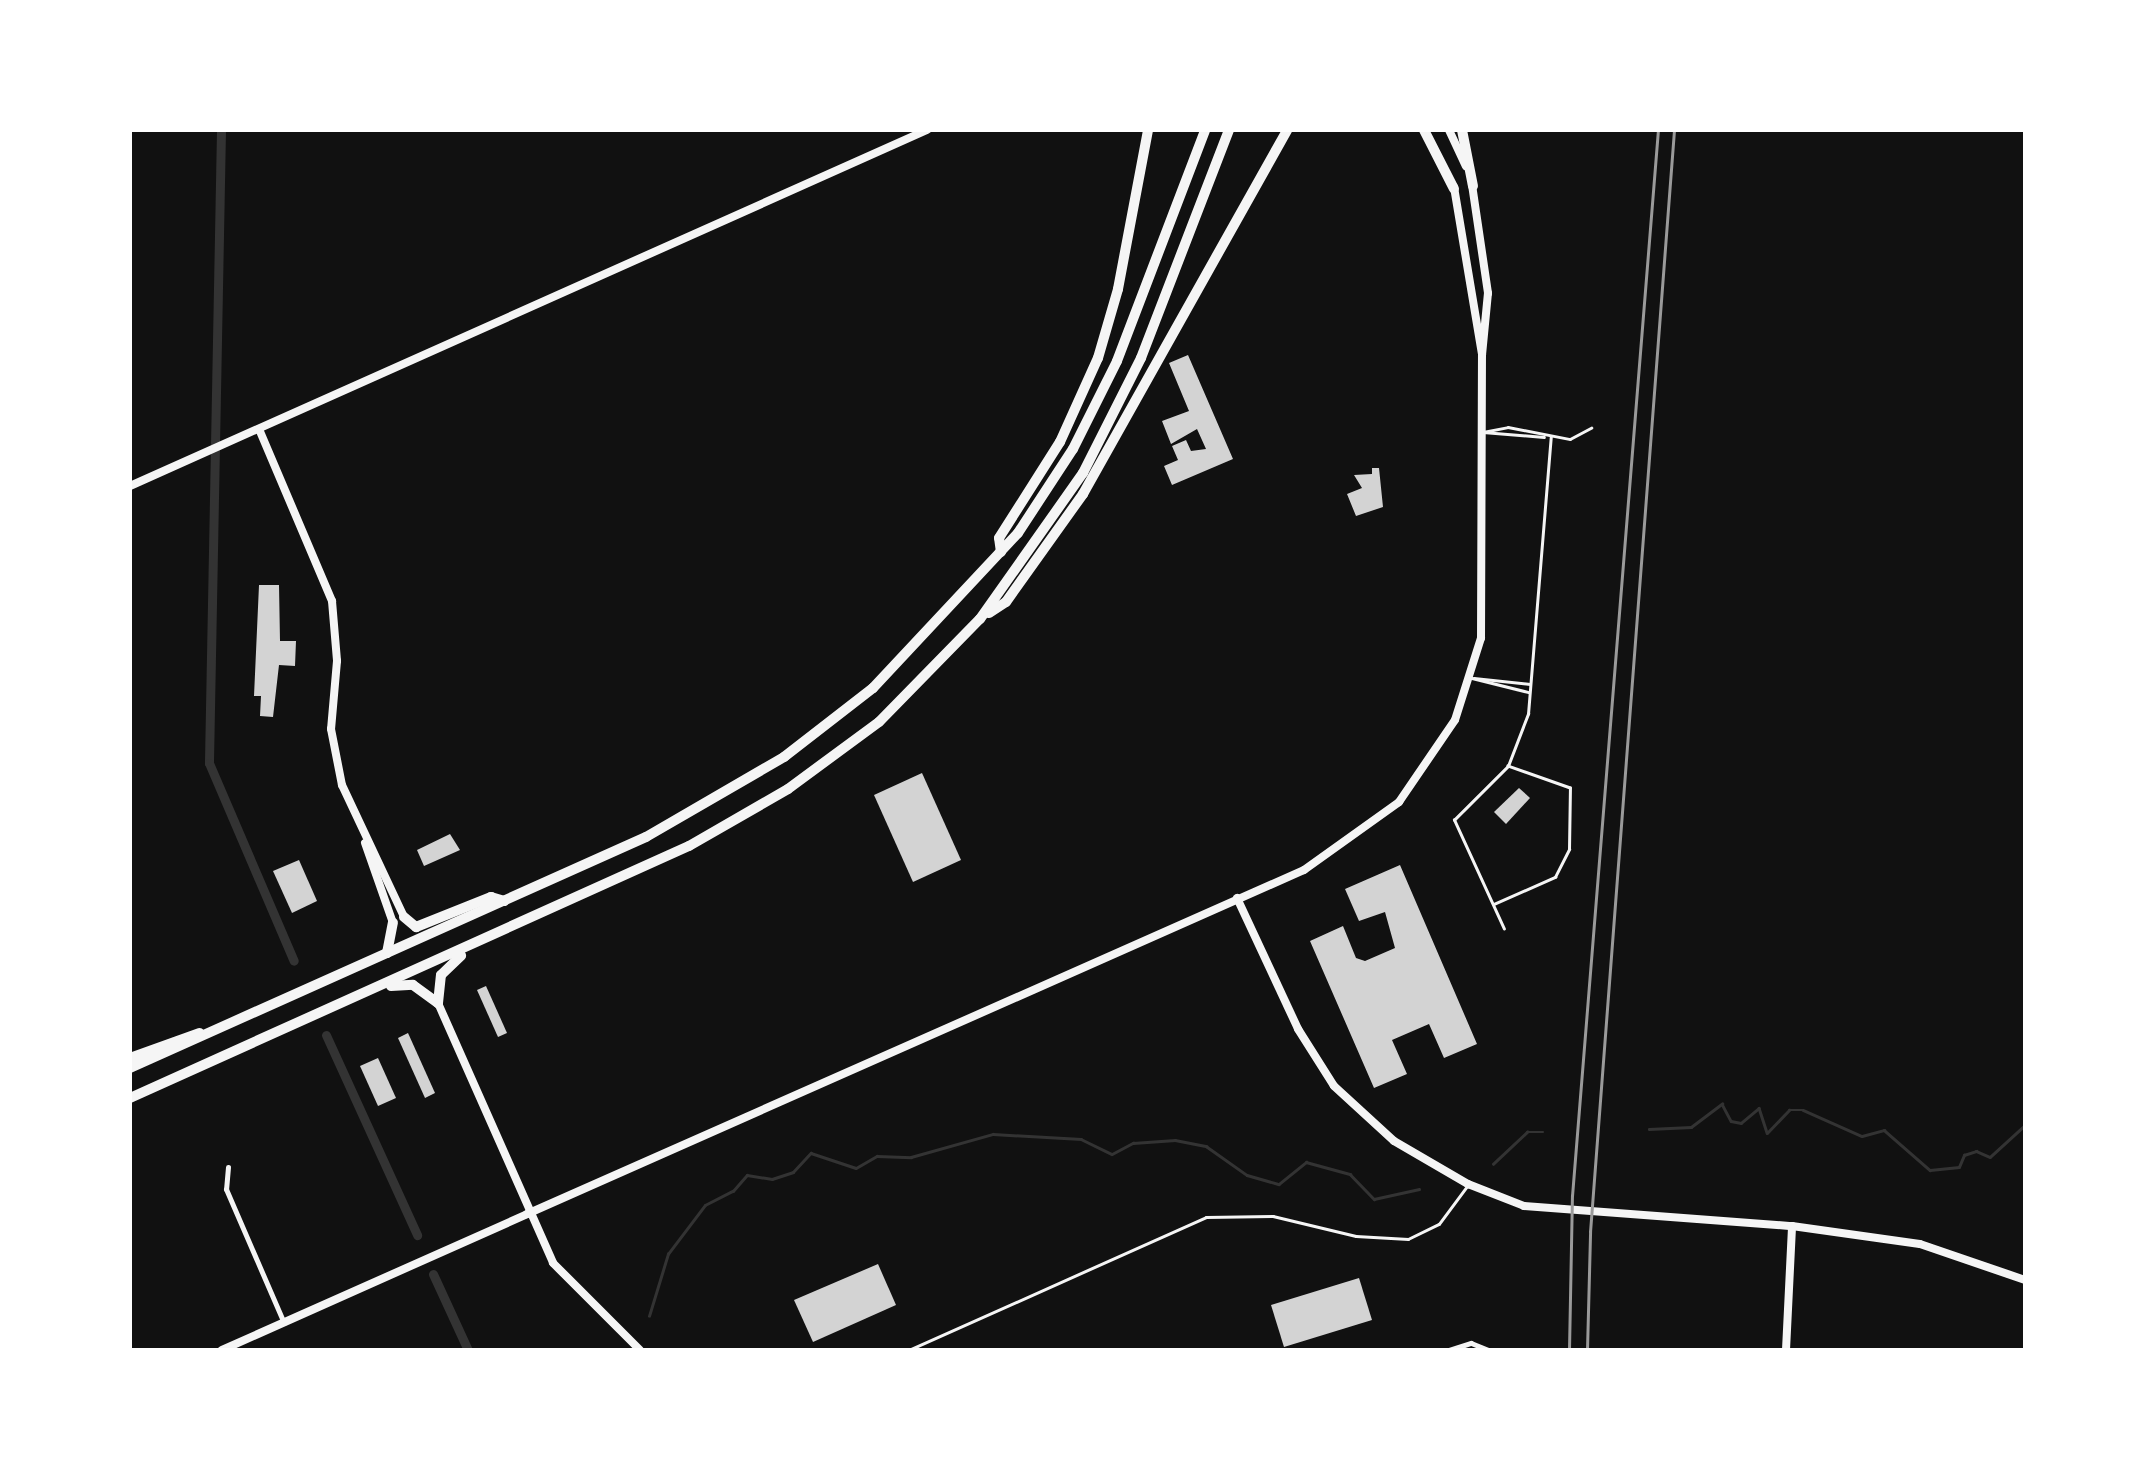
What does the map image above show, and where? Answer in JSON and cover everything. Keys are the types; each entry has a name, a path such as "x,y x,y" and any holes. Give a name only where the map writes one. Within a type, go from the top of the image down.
{"highway":[{"path":"1000,552 998,538 1060,442 1098,358 1118,289 1148,130"},
{"path":"130,1068 677,821 784,757 886,676 1039,506 1089,420 1205,130"},
{"path":"130,1098 689,846 777,796 878,722 980,620 1057,516 1114,416 1228,130"},
{"path":"980,620 1006,602 1083,494 1288,130"},
{"path":"1261,175 1296,130"},
{"path":"1426,130 1454,190"},
{"path":"1462,130 1472,186"},
{"path":"386,954 398,920 416,927 491,897 506,901"},
{"path":"378,988 413,985 438,1003 441,975 473,946"},
{"path":"130,1058 185,1034 206,1033"}],"street":[{"path":"130,486 927,130"},
{"path":"222,1350 1341,850 1399,802 1438,752 1472,678 1481,638 1482,354 1487,258 1472,186 1449,130"},
{"path":"1454,190 1482,354"},
{"path":"259,429 332,600 334,757 398,920"},
{"path":"1237,898 1298,1028 1334,1086 1394,1141 1468,1184 1524,1206 1792,1226 1920,1244 2025,1280"},
{"path":"438,1003 526,1214 560,1273 640,1350"},
{"path":"228,1167 226,1189 284,1322"},
{"path":"1786,1350 1792,1226"},
{"path":"1448,1350 1470,1342 1488,1350"}],"lane":[{"path":"1482,432 1508,427 1570,439 1591,428"},
{"path":"1482,432 1545,436"},
{"path":"1504,929 1454,820 1508,766 1531,692 1551,437"},
{"path":"1472,678 1532,684"},
{"path":"1472,678 1531,692"},
{"path":"1492,904 1552,878 1567,856 1571,790 1508,766"},
{"path":"909,1350 1206,1217 1273,1216 1356,1236 1408,1239 1439,1224 1468,1184"}],"building":[{"path":"1188,355 1233,459 1172,485 1164,466 1178,460 1172,446 1186,440 1191,451 1206,449 1197,429 1171,444 1162,421 1189,411 1169,363"},
{"path":"1372,468 1379,468 1383,507 1356,516 1347,494 1362,488 1354,475 1372,474"},
{"path":"259,585 279,585 280,641 296,641 295,666 279,665 273,717 260,716 261,696 254,696"},
{"path":"922,773 961,860 913,882 874,795"},
{"path":"1519,788 1530,798 1506,824 1494,812"},
{"path":"450,834 460,850 424,866 417,850"},
{"path":"299,860 317,901 292,913 273,871"},
{"path":"1400,865 1477,1044 1444,1058 1429,1024 1392,1040 1407,1074 1374,1088 1310,941 1343,926 1356,958 1365,961 1395,948 1385,912 1359,921 1345,889"},
{"path":"486,986 507,1033 498,1037 477,990"},
{"path":"408,1033 435,1093 425,1098 398,1038"},
{"path":"378,1058 396,1098 378,1106 360,1066"},
{"path":"878,1264 896,1305 813,1342 794,1300"},
{"path":"1359,1278 1372,1320 1284,1347 1271,1305"}],"waterway":[{"path":"221,130 209,763 294,961"},
{"path":"326,1035 417,1235"},
{"path":"1649,1129 1691,1127 1722,1104 1731,1121 1741,1123 1759,1108 1767,1133 1789,1110 1803,1110 1862,1136 1884,1130 1930,1170 1959,1167 1964,1155 1976,1151 1990,1157 2025,1125"},
{"path":"1493,1164 1527,1132 1543,1132"},
{"path":"649,1316 668,1254 705,1205 733,1191 747,1175 772,1179 793,1172 811,1153 856,1168 877,1156 911,1157 993,1134 1081,1139 1112,1154 1133,1143 1175,1140 1206,1146 1247,1175 1279,1184 1306,1162 1350,1174 1374,1199 1419,1189"},
{"path":"433,1274 468,1350"}],"railway":[{"path":"1569,1350 1572,1196 1658,130"},
{"path":"1587,1350 1590,1232 1674,130"}]}
